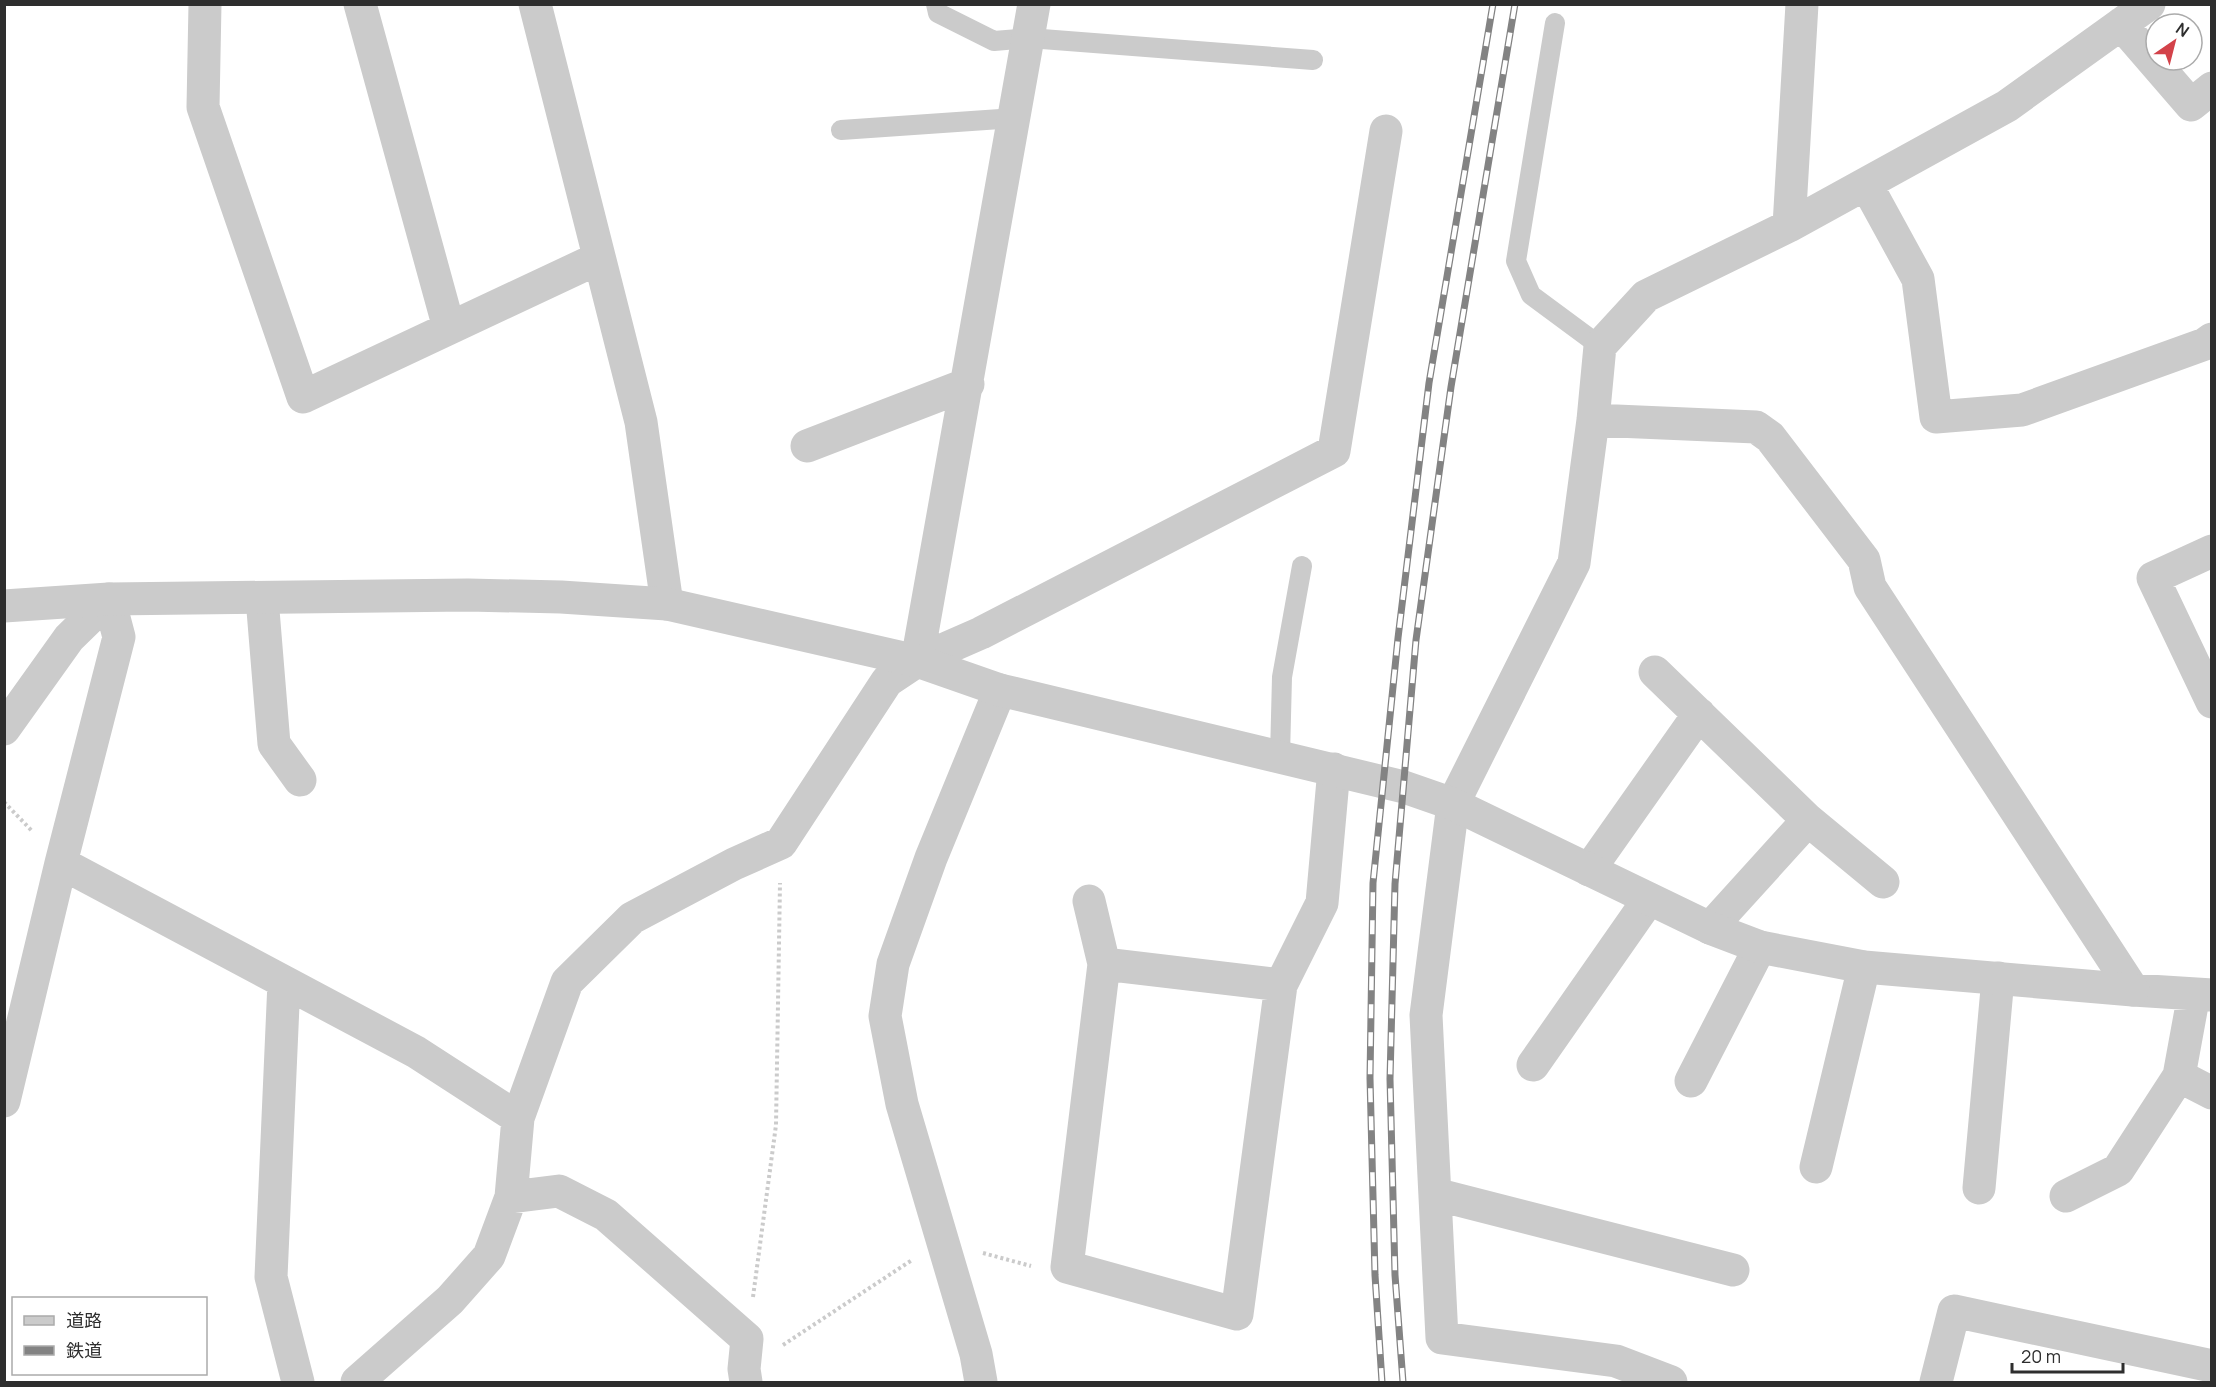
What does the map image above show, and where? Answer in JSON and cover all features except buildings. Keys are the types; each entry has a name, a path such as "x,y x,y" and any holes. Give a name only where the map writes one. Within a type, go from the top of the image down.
{"street":[{"path":"205,4 203,107 303,397 599,258"},
{"path":"360,4 449,328"},
{"path":"535,4 640,422 667,604"},
{"path":"917,661 1034,4"},
{"path":"1789,226 1802,4"},
{"path":"1671,1383 1616,1361 1442,1338 1426,1015 1454,804 1574,563 1593,420 1600,346 1646,296 1789,226 2007,106 2149,4"},
{"path":"2121,24 2191,105 2211,88"},
{"path":"357,1383 450,1300 489,1256 512,1197 518,1118 567,982 632,918 734,864 781,843 887,681 917,661 981,633 1334,451 1386,131"},
{"path":"1866,184 1918,279 1936,417 2022,410 2205,344 2211,339"},
{"path":"807,446 968,384"},
{"path":"1593,420 1756,427 1770,437 1864,560 1870,587 2133,990"},
{"path":"2211,551 2153,578 2211,702"},
{"path":"4,606 109,599 480,596 561,597 667,604 917,661 1000,690 1404,787 1454,804 1710,928 1760,947 1864,967 2203,994 2179,1076 2118,1170 2066,1196"},
{"path":"262,598 274,744 300,780"},
{"path":"4,729 69,638 109,599"},
{"path":"4,1101 61,863 119,637 109,599"},
{"path":"1655,672 1808,820 1883,882"},
{"path":"981,1383 976,1354 902,1104 885,1016 893,964 931,858 1000,690"},
{"path":"1589,870 1699,714"},
{"path":"1089,901 1104,964 1067,1267 1237,1314 1281,986 1322,903 1334,769"},
{"path":"1710,928 1808,820"},
{"path":"61,863 416,1052 518,1118"},
{"path":"1533,1065 1649,899"},
{"path":"1691,1081 1760,947"},
{"path":"1104,964 1281,986"},
{"path":"1815,1167 1864,967"},
{"path":"1979,1188 1998,978"},
{"path":"284,982 271,1277 298,1383"},
{"path":"2179,1076 2211,1093"},
{"path":"512,1197 559,1191 606,1215 739,1368"},
{"path":"1435,1194 1733,1270"},
{"path":"1936,1383 1954,1311 2211,1366"}],"lane":[{"path":"936,4 938,13 994,41 1029,38 1312,60"},
{"path":"1555,23 1516,261 1531,295 1600,346"},
{"path":"841,130 1015,118"},
{"path":"1280,756 1282,677 1302,566"}],"path":[{"path":"739,1368 776,1125 781,843"},
{"path":"739,1368 823,1320 933,1246 944,1243 1044,1269 1067,1267"}],"railway":[{"path":"1382,1382 1375,1275 1370,1078 1373,883 1398,638 1429,383 1493,4"},
{"path":"1403,1382 1395,1275 1390,1079 1395,884 1416,640 1451,387 1515,4"}]}
